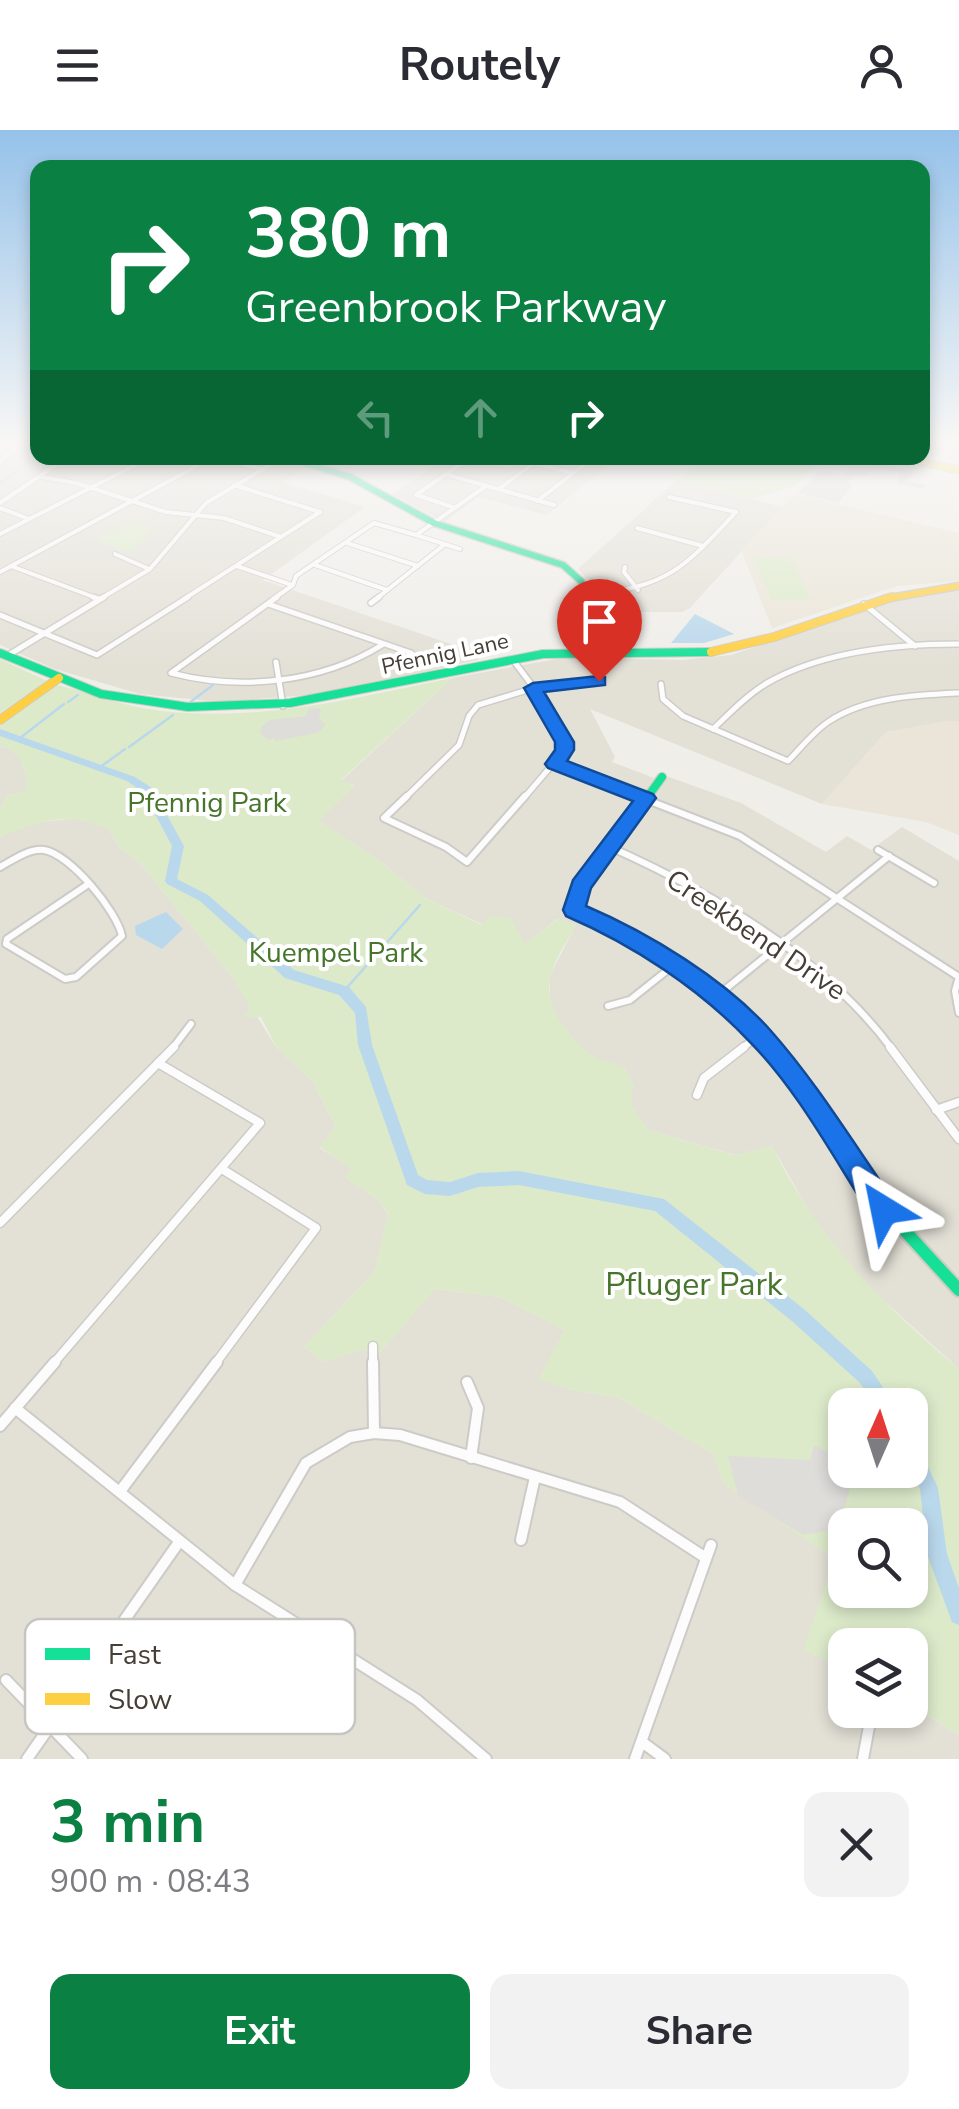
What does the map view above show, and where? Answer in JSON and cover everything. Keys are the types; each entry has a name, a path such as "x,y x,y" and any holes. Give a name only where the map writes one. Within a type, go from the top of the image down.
{"street":[{"path":"23,516 30,519"},
{"path":"0,534 36,516"},
{"path":"0,572 103,516"},
{"path":"4,655 150,569 195,516"},
{"path":"202,516 281,537"},
{"path":"0,615 97,655 314,516"},
{"path":"421,516 552,560 573,572 589,595 597,650"},
{"path":"416,536 445,516"},
{"path":"589,595 638,590 676,575 732,516"},
{"path":"382,517 296,576 292,585 171,673 208,679 279,678 354,662 382,644"},
{"path":"374,523 460,549"},
{"path":"637,528 704,546"},
{"path":"346,542 418,566"},
{"path":"371,603 445,544"},
{"path":"115,554 150,569"},
{"path":"314,564 387,590"},
{"path":"11,566 101,600"},
{"path":"236,566 292,585"},
{"path":"624,566 624,572 638,590"},
{"name":"Pfennig Lane","path":"4,655 86,690 158,706 207,710 283,707 513,660 597,650 676,655 726,650 914,588 959,586"},
{"path":"267,604 411,654 420,664"},
{"path":"864,604 915,646"},
{"path":"713,729 759,688 782,676 831,661 915,646 959,644"},
{"path":"513,660 533,688 564,742 564,750 467,862 446,847 384,818 460,745 469,716 478,705 533,688 599,681"},
{"path":"276,662 283,707"},
{"path":"4,717 59,678"},
{"path":"661,684 661,695 669,706 788,761 828,722 852,711 959,693"},
{"path":"555,764 740,836 959,977 955,992 959,1013"},
{"path":"662,777 580,886 574,910 630,934 716,997 760,1035 901,1233 959,1290"},
{"name":"Creekbend Drive","path":"610,847 686,881 833,981 867,1015 959,1139"},
{"path":"878,850 934,882"},
{"path":"0,867 33,851 56,854 102,896 124,932 76,977 64,979 6,944 20,928 87,885"},
{"path":"716,997 888,856"},
{"path":"608,1006 630,1000 674,965"},
{"path":"0,1223 158,1063 191,1024"},
{"path":"697,1095 704,1078 760,1035"},
{"path":"0,1426 260,1123 158,1063"},
{"path":"936,1110 959,1102"},
{"path":"121,1490 316,1228 221,1169"},
{"path":"374,1346 374,1432"},
{"path":"467,1382 478,1408 472,1458"},
{"path":"15,1408 121,1490 178,1542 289,1619"},
{"path":"235,1585 306,1463 322,1450 360,1433 374,1432 400,1435 620,1502 706,1558"},
{"path":"521,1540 535,1476"},
{"path":"125,1619 178,1542"},
{"path":"636,1759 711,1545"},
{"path":"355,1661 417,1700 486,1759"},
{"path":"6,1680 25,1701"},
{"path":"863,1759 869,1728"},
{"path":"26,1759 45,1734"},
{"path":"55,1734 82,1759"},
{"path":"642,1742 665,1759"}],"shaded area":[{"path":"0,516 352,516 263,580 483,655 477,660 320,694 220,702 140,694 55,669 0,645"},
{"path":"637,516 774,516 690,608 682,612 600,612 594,587 578,569"},
{"path":"774,516 888,516 959,533 959,581 897,586 772,628 741,550"},
{"path":"933,590 959,591 959,721 886,732 822,804 590,709 615,757 612,762 654,778 658,773 741,803 826,852 847,836 871,850 902,827 959,861 959,1369 860,1279 821,1232 772,1146 735,1155 648,1130 630,1104 633,1084 588,1057 550,1010 550,975 576,925 557,919 525,944 425,898 380,861 318,821 354,785 341,781 452,678 567,657 682,660 731,655"},
{"path":"321,708 319,719 326,725 317,733 275,741 260,733 270,720 306,716 308,709"},
{"path":"959,721 959,835 926,822 822,804 886,732"},
{"path":"6,746 19,757 28,778 27,791 8,795 0,809 0,747"},
{"path":"81,818 109,829 119,847 140,863 234,979 276,1047 313,1082 335,1126 320,1148 351,1168 346,1178 381,1202 388,1215 375,1271 304,1347 323,1362 361,1350 381,1352 434,1289 500,1297 564,1330 568,1389 619,1398 713,1454 723,1483 828,1554 828,1580 804,1650 828,1661 828,1728 928,1728 928,1716 959,1735 959,1759 0,1759 0,837 28,823"},
{"path":"814,1445 828,1452 828,1488 850,1488 844,1508 828,1508 828,1531 803,1535 738,1495 728,1456 810,1460"}],"green space":[{"path":"131,522 151,529 131,553 97,540"},
{"path":"790,557 810,599 772,600 753,558"},
{"path":"0,659 47,681 0,713"},
{"name":"Pfluger Park","path":"452,678 341,780 355,786 319,821 380,861 425,898 482,925 490,915 511,919 525,943 558,919 577,925 554,965 552,1003 557,1016 585,1051 624,1066 633,1084 631,1104 648,1130 734,1155 772,1146 809,1210 853,1267 903,1320 959,1369 959,1735 928,1716 928,1628 828,1628 828,1661 803,1650 828,1577 828,1608 928,1608 928,1508 828,1508 828,1555 723,1483 713,1454 619,1398 568,1389 539,1379 564,1330 500,1297 435,1289 381,1352 361,1350 323,1362 304,1347 375,1271 388,1214 381,1202 346,1178 350,1168 320,1147 335,1126 313,1082 276,1047 261,1017 244,1017 250,1008 234,979 140,863 119,847 109,829 66,819 0,837 0,809 8,795 26,791 27,784 20,760 6,746 0,747 0,726 57,685 135,706 199,714 272,711"}],"water":[{"path":"695,614 734,634 704,643 671,643"},
{"path":"166,912 183,929 162,949 136,935 135,926"}],"waterway":[{"path":"189,703 213,685"},
{"path":"68,702 78,695"},
{"path":"20,738 64,704"},
{"path":"129,747 173,715"},
{"path":"0,732 131,779 148,791 178,846 171,881 204,898 290,974 344,991 361,1011 365,1045 412,1180 425,1187 450,1189 478,1180 519,1178 659,1204 799,1316 874,1388"},
{"path":"99,768 125,749"},
{"path":"344,991 420,905"},
{"path":"928,1486 937,1554 959,1615"}],"traffic: fast":[{"path":"421,516 563,565 581,581 589,595 597,650"},
{"path":"0,653 67,682 136,702 239,707 341,695 543,654 711,652"},
{"path":"662,777 580,886 574,910 611,925 657,953 756,1031 792,1073 906,1232 959,1290"}],"traffic: slow":[{"path":"711,652 774,637 895,596 959,586"},
{"path":"0,720 59,678"}],"route":[{"path":"599,681 533,688 556,721 564,742 564,750 555,764 646,798 580,886 574,910 630,934 716,997 760,1035 795,1079 884,1210"}],"park label":[{"name":"Pfennig Park","path":"207,803"},
{"name":"Kuempel Park","path":"336,953"}]}
